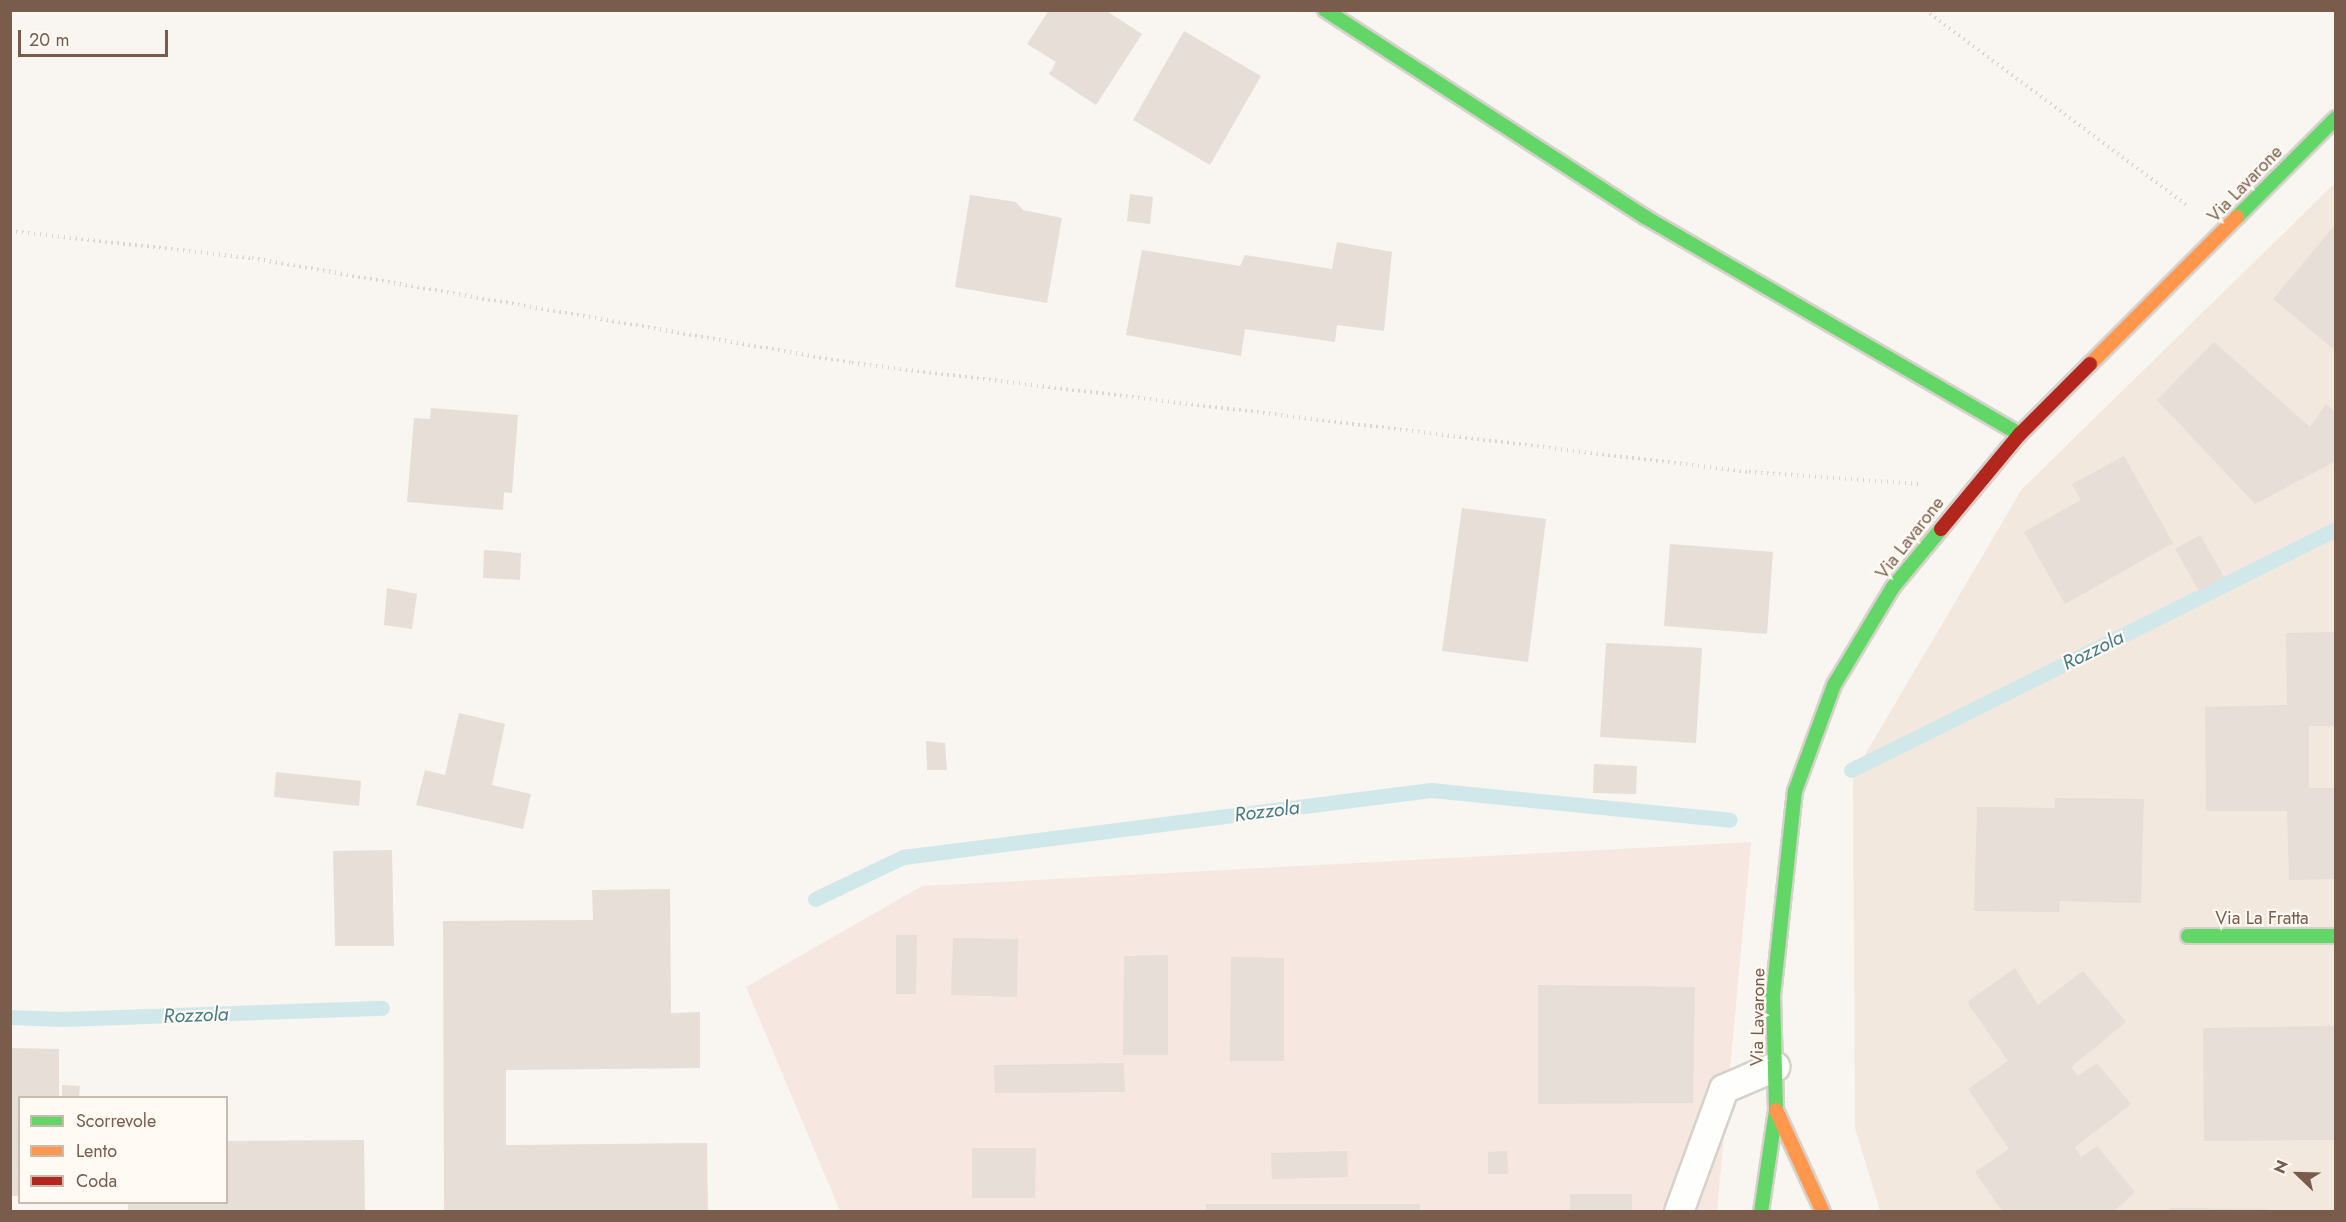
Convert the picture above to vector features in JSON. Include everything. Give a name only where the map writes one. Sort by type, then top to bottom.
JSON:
[{"type":"main road","points":[[1325,10],[1645,217],[2020,434]]},
{"type":"main road","name":"Via Lavarone","points":[[1761,1212],[1776,1110],[1773,996],[1795,791],[1834,685],[1893,587],[2020,434],[2336,118]]},
{"type":"main road","name":"Via La Fratta","points":[[2188,936],[2336,936]]},
{"type":"main road","name":"Via Lavarone","points":[[1776,1110],[1823,1212]]},
{"type":"lane","points":[[1679,1212],[1724,1089],[1775,1067]]},
{"type":"path","points":[[1925,10],[2224,232]]},
{"type":"path","points":[[10,231],[252,258],[852,363],[1749,471],[1973,488]]},
{"type":"shaded area","points":[[2335,183],[2335,1211],[1880,1211],[1855,1128],[1853,775],[2022,489]]},
{"type":"shaded area","points":[[1751,842],[1717,1211],[840,1211],[746,987],[922,886]]},
{"type":"building","points":[[1049,10],[1105,10],[1142,34],[1096,105],[1049,74],[1056,62],[1027,44]]},
{"type":"building","points":[[1184,31],[1261,76],[1210,165],[1133,120]]},
{"type":"building","points":[[1130,194],[1153,197],[1150,224],[1127,221]]},
{"type":"building","points":[[970,195],[1016,202],[1023,210],[1062,218],[1047,303],[955,287]]},
{"type":"building","points":[[2336,224],[2336,351],[2273,299]]},
{"type":"building","points":[[1337,242],[1392,252],[1384,331],[1337,325],[1335,342],[1245,329],[1241,356],[1126,335],[1142,250],[1240,266],[1245,255],[1332,269]]},
{"type":"building","points":[[2214,342],[2310,427],[2326,404],[2336,413],[2336,461],[2255,504],[2157,400]]},
{"type":"building","points":[[431,408],[518,415],[512,493],[504,492],[503,510],[407,502],[414,418],[430,419]]},
{"type":"building","points":[[2124,456],[2173,543],[2065,604],[2024,532],[2081,500],[2072,484]]},
{"type":"building","points":[[1462,508],[1546,519],[1528,662],[1442,651]]},
{"type":"building","points":[[2200,535],[2224,577],[2199,591],[2175,549]]},
{"type":"building","points":[[1670,544],[1773,552],[1767,634],[1664,626]]},
{"type":"building","points":[[484,550],[521,553],[520,580],[483,578]]},
{"type":"building","points":[[387,588],[417,594],[412,629],[384,625]]},
{"type":"building","points":[[2336,632],[2336,726],[2309,726],[2309,788],[2336,788],[2336,879],[2289,880],[2287,811],[2206,811],[2205,707],[2287,705],[2286,633]]},
{"type":"building","points":[[1606,643],[1702,648],[1696,743],[1600,737]]},
{"type":"building","points":[[459,713],[505,724],[492,785],[531,794],[523,829],[416,805],[425,770],[445,775]]},
{"type":"building","points":[[926,741],[945,743],[947,770],[927,770]]},
{"type":"building","points":[[1594,764],[1637,766],[1636,794],[1593,793]]},
{"type":"building","points":[[276,772],[361,781],[359,806],[274,797]]},
{"type":"building","points":[[2055,798],[2144,799],[2141,903],[2060,901],[2059,912],[1974,911],[1977,807],[2055,808]]},
{"type":"building","points":[[392,850],[394,946],[335,946],[333,851]]},
{"type":"building","points":[[670,889],[671,1013],[700,1012],[700,1068],[506,1070],[506,1145],[707,1143],[708,1212],[444,1212],[443,921],[593,920],[592,890]]},
{"type":"building","points":[[896,935],[917,935],[916,994],[896,994]]},
{"type":"building","points":[[953,938],[1018,939],[1017,997],[951,995]]},
{"type":"building","points":[[1168,955],[1168,1055],[1123,1055],[1124,956]]},
{"type":"building","points":[[1231,957],[1284,958],[1284,1061],[1230,1061]]},
{"type":"building","points":[[2015,968],[2038,1005],[2083,971],[2126,1022],[2071,1067],[2078,1076],[2097,1063],[2131,1104],[2075,1147],[2081,1157],[2097,1146],[2135,1192],[2113,1212],[2003,1212],[1975,1172],[2009,1149],[1968,1089],[2008,1061],[1967,1002]]},
{"type":"building","points":[[1538,985],[1695,987],[1693,1103],[1538,1104]]},
{"type":"building","points":[[2334,1026],[2335,1140],[2204,1141],[2203,1028]]},
{"type":"building","points":[[10,1048],[59,1049],[59,1096],[18,1096],[18,1196],[10,1196]]},
{"type":"building","points":[[1124,1063],[1125,1092],[995,1093],[994,1065]]},
{"type":"building","points":[[62,1085],[80,1086],[79,1096],[62,1096]]},
{"type":"building","points":[[364,1140],[365,1212],[128,1212],[128,1204],[228,1204],[228,1141]]},
{"type":"building","points":[[972,1148],[1036,1148],[1035,1198],[972,1198]]},
{"type":"building","points":[[1347,1151],[1348,1177],[1272,1179],[1271,1153]]},
{"type":"building","points":[[1507,1151],[1508,1174],[1488,1174],[1488,1152]]},
{"type":"building","points":[[1570,1194],[1632,1194],[1632,1212],[1570,1212]]},
{"type":"building","points":[[1206,1204],[1420,1204],[1420,1212],[1206,1212]]},
{"type":"building","points":[[2170,1208],[2268,1209],[2268,1212],[2170,1212]]},
{"type":"waterway","name":"Rozzola","points":[[1851,770],[2336,529]]},
{"type":"waterway","name":"Rozzola","points":[[815,899],[903,857],[1431,790],[1729,820]]},
{"type":"waterway","name":"Rozzola","points":[[10,1017],[62,1019],[382,1008]]},
{"type":"traffic: fast","points":[[1325,10],[1645,217],[2020,434]]},
{"type":"traffic: fast","points":[[2237,217],[2336,118]]},
{"type":"traffic: fast","points":[[1761,1212],[1776,1110],[1773,996],[1795,791],[1834,685],[1893,587],[1941,529]]},
{"type":"traffic: fast","points":[[2188,936],[2336,936]]},
{"type":"traffic: slow","points":[[2090,364],[2237,217]]},
{"type":"traffic: slow","points":[[1776,1110],[1823,1212]]},
{"type":"traffic: jam","points":[[1941,529],[2020,434],[2090,364]]}]
